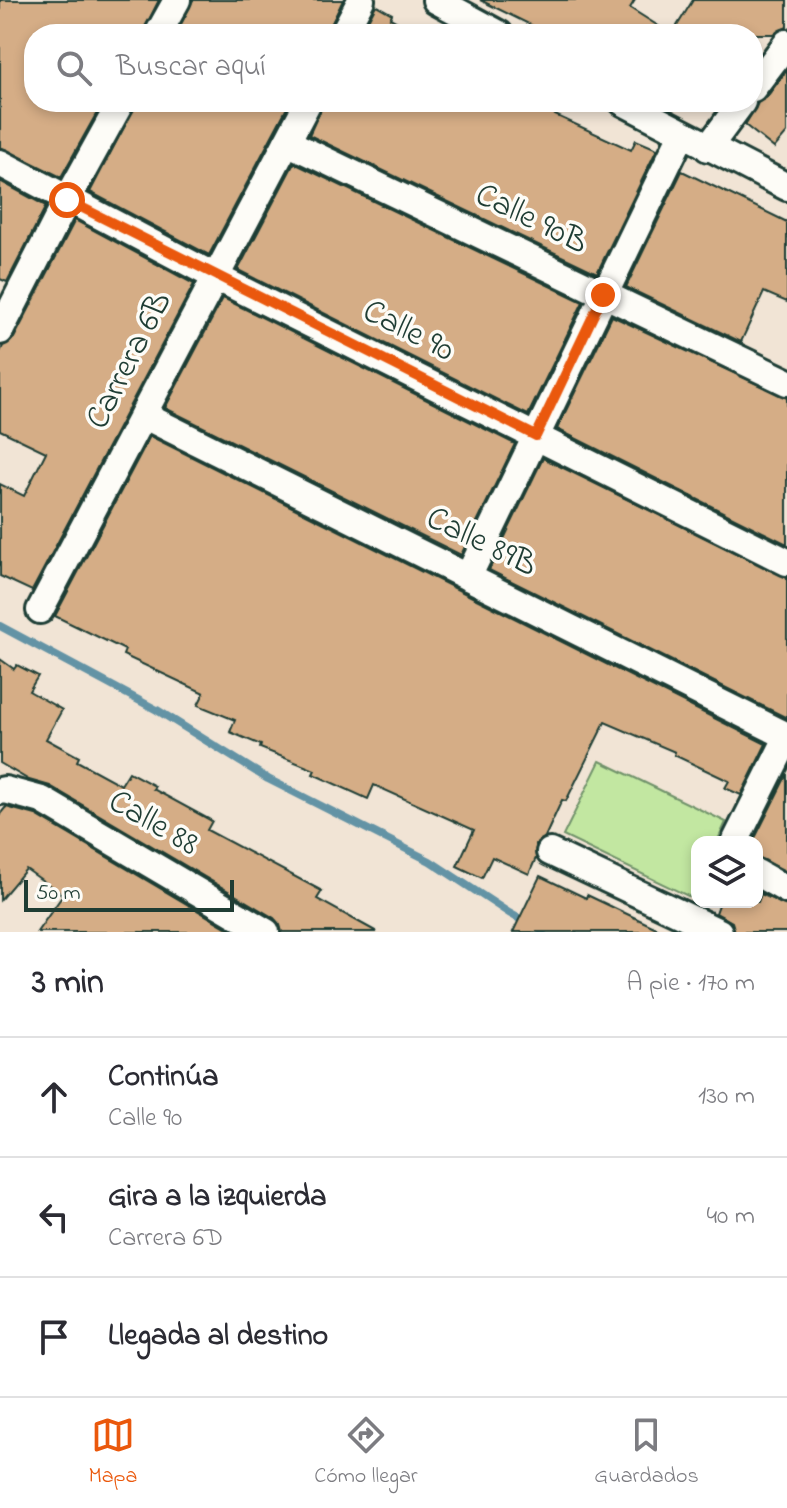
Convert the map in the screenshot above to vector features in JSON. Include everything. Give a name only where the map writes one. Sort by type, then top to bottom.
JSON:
[{"type":"street","points":[[164,24],[177,0]]},
{"type":"street","points":[[348,24],[361,0]]},
{"type":"street","points":[[436,0],[480,24]]},
{"type":"street","points":[[763,75],[787,43]]},
{"type":"street","points":[[0,331],[115,112]]},
{"type":"street","name":"Carrera 6B","points":[[40,610],[303,112]]},
{"type":"street","points":[[641,112],[787,187]]},
{"type":"street","points":[[708,148],[735,112]]},
{"type":"street","points":[[468,577],[682,134]]},
{"type":"street","name":"Calle 90B","points":[[287,142],[787,382]]},
{"type":"street","name":"Calle 90","points":[[0,163],[214,276],[787,562]]},
{"type":"street","name":"Calle 89B","points":[[143,415],[787,737]]},
{"type":"street","points":[[738,836],[787,737]]},
{"type":"street","name":"Calle 88","points":[[0,791],[42,800],[266,932]]},
{"type":"street","points":[[550,852],[700,910],[719,932]]},
{"type":"street","points":[[763,876],[787,890]]},
{"type":"green space","points":[[600,761],[726,822],[720,836],[691,836],[690,897],[563,836]]},
{"type":"building","points":[[0,0],[159,0],[147,24],[24,24],[24,112],[97,112],[61,177],[0,147]]},
{"type":"building","points":[[193,0],[343,0],[332,24],[181,24]]},
{"type":"building","points":[[480,0],[635,0],[630,8],[655,24],[529,24]]},
{"type":"building","points":[[693,0],[787,0],[787,27],[774,34],[763,34],[763,24],[678,24]]},
{"type":"building","points":[[376,5],[392,14],[390,18],[401,24],[366,24]]},
{"type":"building","points":[[787,70],[787,133],[774,148],[745,125],[753,112],[763,112],[763,100]]},
{"type":"building","points":[[132,112],[285,112],[209,255],[90,192]]},
{"type":"building","points":[[319,112],[556,112],[555,115],[631,150],[636,140],[657,149],[597,273],[309,135]]},
{"type":"building","points":[[294,163],[583,302],[528,415],[238,270]]},
{"type":"building","points":[[682,171],[787,222],[787,302],[764,292],[741,342],[626,287]]},
{"type":"building","points":[[0,181],[46,206],[7,282],[0,279]]},
{"type":"building","points":[[75,220],[194,284],[32,591],[0,576],[0,484],[24,496],[46,452],[0,430],[0,352],[14,338]]},
{"type":"building","points":[[223,298],[515,444],[461,555],[165,408]]},
{"type":"building","points":[[612,316],[787,398],[787,544],[557,429]]},
{"type":"building","points":[[150,436],[766,744],[741,795],[725,788],[729,781],[674,755],[675,752],[605,722],[566,801],[562,800],[545,837],[536,844],[536,858],[529,874],[492,857],[482,878],[457,866],[474,830],[374,785],[368,799],[313,774],[315,770],[230,732],[235,720],[198,705],[204,693],[123,655],[125,650],[55,616]]},
{"type":"building","points":[[543,458],[787,578],[787,718],[489,570]]},
{"type":"building","points":[[0,659],[14,669],[17,665],[38,676],[29,691],[62,710],[46,739],[79,757],[77,761],[121,785],[129,772],[155,786],[153,789],[212,821],[207,830],[322,891],[317,899],[377,932],[282,932],[274,918],[50,786],[29,780],[0,763]]},
{"type":"building","points":[[787,774],[787,872],[763,860],[763,836],[756,836]]},
{"type":"building","points":[[6,807],[36,815],[234,932],[37,932],[63,895],[26,869],[0,900],[0,814]]},
{"type":"building","points":[[540,876],[586,898],[587,895],[665,932],[513,932]]},
{"type":"building","points":[[763,895],[787,906],[787,932],[735,932],[732,922],[716,913],[718,908],[763,908]]},
{"type":"waterway","points":[[0,626],[157,710],[268,779],[430,861],[543,932]]},
{"type":"route","points":[[67,200],[536,436],[603,295]]}]
